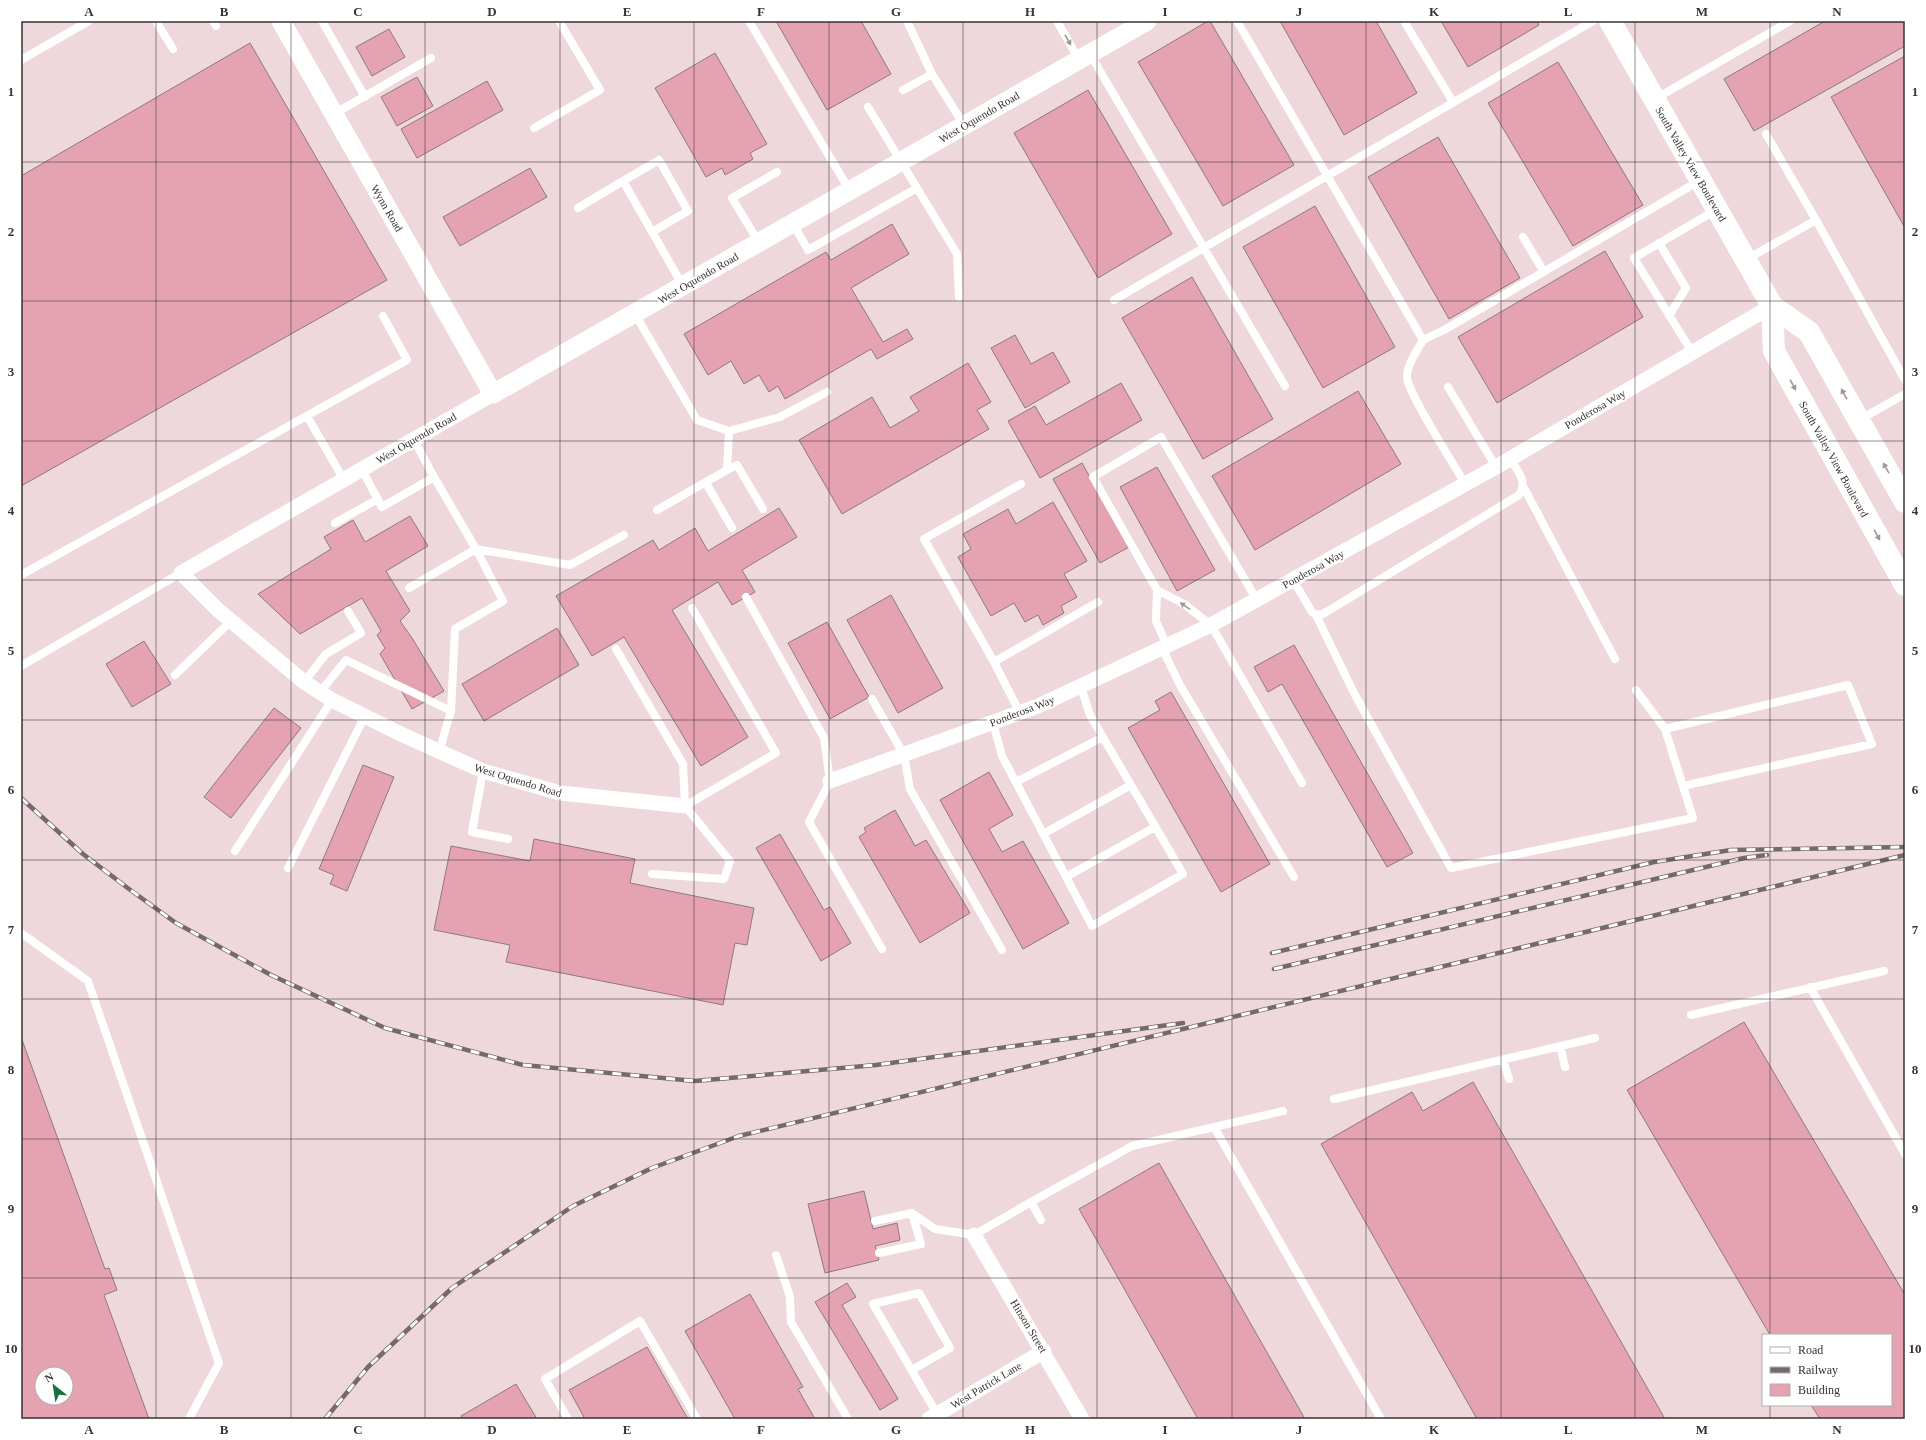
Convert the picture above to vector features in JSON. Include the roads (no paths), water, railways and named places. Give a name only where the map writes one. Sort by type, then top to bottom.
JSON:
[{"type":"main road","name":"South Valley View Boulevard","points":[[1610,21],[1772,306],[1809,332],[1905,502]]},
{"type":"main road","name":"South Valley View Boulevard","points":[[1772,306],[1774,351],[1905,585]]},
{"type":"street","name":"Wynn Road","points":[[281,21],[493,394]]},
{"type":"street","name":"West Oquendo Road","points":[[685,806],[560,794],[483,771],[439,752],[326,696],[304,682],[231,621],[181,573],[1147,21]]},
{"type":"street","name":"Ponderosa Way","points":[[830,781],[1020,713],[1081,687],[1211,625],[1496,467],[1772,306]]},
{"type":"street","name":"Hinson Street","points":[[974,1235],[1044,1351],[1082,1419]]},
{"type":"street","name":"West Patrick Lane","points":[[933,1417],[1044,1351]]},
{"type":"lane","points":[[21,60],[89,21]]},
{"type":"lane","points":[[156,21],[173,49]]},
{"type":"lane","points":[[322,21],[365,97]]},
{"type":"lane","points":[[534,128],[600,90],[559,21]]},
{"type":"lane","points":[[749,21],[850,190]]},
{"type":"lane","points":[[906,21],[932,74],[964,126]]},
{"type":"lane","points":[[1057,21],[1084,57],[1203,247],[1286,386]]},
{"type":"lane","points":[[1238,21],[1423,340]]},
{"type":"lane","points":[[1404,21],[1453,102]]},
{"type":"lane","points":[[1114,300],[1594,21]]},
{"type":"lane","points":[[1654,100],[1790,21]]},
{"type":"lane","points":[[334,114],[431,58]]},
{"type":"lane","points":[[903,90],[932,74]]},
{"type":"lane","points":[[868,107],[957,254],[959,297]]},
{"type":"lane","points":[[1766,134],[1816,220],[1905,380]]},
{"type":"lane","points":[[578,208],[659,160],[688,211],[652,232]]},
{"type":"lane","points":[[758,243],[732,198],[776,172]]},
{"type":"lane","points":[[1465,484],[1413,394],[1407,377],[1412,360],[1423,340],[1446,329],[1701,181]]},
{"type":"lane","points":[[623,182],[683,286]]},
{"type":"lane","points":[[793,224],[808,250],[918,188]]},
{"type":"lane","points":[[1692,352],[1634,258],[1717,210]]},
{"type":"lane","points":[[1746,260],[1816,220]]},
{"type":"lane","points":[[1523,237],[1544,272]]},
{"type":"lane","points":[[1659,244],[1686,288],[1669,316]]},
{"type":"lane","points":[[634,314],[696,420],[730,431],[780,417],[827,392]]},
{"type":"lane","points":[[21,576],[407,360],[383,316]]},
{"type":"lane","points":[[1448,387],[1496,467]]},
{"type":"lane","points":[[1858,420],[1905,394]]},
{"type":"lane","points":[[307,416],[344,480]]},
{"type":"lane","points":[[727,470],[730,431]]},
{"type":"lane","points":[[1257,600],[1160,437],[1093,477],[1157,590],[1156,620],[1180,685],[1294,877]]},
{"type":"lane","points":[[414,440],[434,478],[476,548],[503,601],[455,629],[451,711],[439,752]]},
{"type":"lane","points":[[1510,459],[1523,479],[1524,488],[1615,659]]},
{"type":"lane","points":[[657,510],[737,465],[763,509]]},
{"type":"lane","points":[[362,470],[382,507],[434,478]]},
{"type":"lane","points":[[706,483],[732,528]]},
{"type":"lane","points":[[1020,713],[994,662],[924,539],[1021,484]]},
{"type":"lane","points":[[1316,615],[1323,614],[1519,495],[1524,488]]},
{"type":"lane","points":[[335,523],[378,499]]},
{"type":"lane","points":[[409,588],[476,548],[570,565],[624,535]]},
{"type":"lane","points":[[21,666],[181,573]]},
{"type":"lane","points":[[1293,580],[1312,612],[1316,615],[1354,693],[1451,868],[1693,818],[1665,728],[1636,690]]},
{"type":"lane","points":[[1157,590],[1184,604],[1211,625],[1302,783]]},
{"type":"lane","points":[[746,597],[824,738],[830,781],[809,822],[882,949]]},
{"type":"lane","points":[[994,662],[1098,602]]},
{"type":"lane","points":[[685,806],[776,753],[692,608]]},
{"type":"lane","points":[[304,682],[326,654],[361,633],[348,612]]},
{"type":"lane","points":[[175,675],[231,621]]},
{"type":"lane","points":[[616,649],[683,764],[685,806],[730,861],[724,879],[652,874]]},
{"type":"lane","points":[[235,851],[346,660],[451,711]]},
{"type":"lane","points":[[1665,728],[1848,685],[1872,744],[1683,786]]},
{"type":"lane","points":[[993,723],[1002,756],[1092,926],[1183,874],[1090,715],[1081,687]]},
{"type":"lane","points":[[872,699],[904,755],[910,789],[1002,950]]},
{"type":"lane","points":[[288,868],[365,716]]},
{"type":"lane","points":[[1016,782],[1103,737]]},
{"type":"lane","points":[[483,771],[472,832],[508,839]]},
{"type":"lane","points":[[1044,834],[1131,785]]},
{"type":"lane","points":[[1066,877],[1155,827]]},
{"type":"lane","points":[[21,933],[88,981],[219,1363],[189,1419]]},
{"type":"lane","points":[[1691,1015],[1884,970]]},
{"type":"lane","points":[[1810,987],[1905,1154]]},
{"type":"lane","points":[[1334,1099],[1594,1038]]},
{"type":"lane","points":[[1560,1046],[1565,1067]]},
{"type":"lane","points":[[1503,1060],[1509,1079]]},
{"type":"lane","points":[[875,1221],[912,1214],[935,1229],[974,1235],[1132,1146],[1283,1111]]},
{"type":"lane","points":[[1214,1127],[1381,1419]]},
{"type":"lane","points":[[1031,1202],[1041,1220]]},
{"type":"lane","points":[[879,1253],[921,1244],[912,1214]]},
{"type":"lane","points":[[776,1255],[790,1297],[791,1322],[848,1419]]},
{"type":"lane","points":[[912,1370],[950,1348],[919,1292],[873,1304],[912,1370],[933,1417]]},
{"type":"lane","points":[[568,1419],[545,1379],[640,1322],[696,1419]]},
{"type":"railway","points":[[21,798],[83,854],[176,923],[271,975],[385,1028],[523,1065],[695,1081],[876,1065],[1183,1023]]},
{"type":"railway","points":[[1272,953],[1654,862],[1731,850],[1905,847]]},
{"type":"railway","points":[[1274,969],[1744,858],[1767,855]]},
{"type":"railway","points":[[325,1419],[368,1367],[452,1288],[573,1206],[652,1168],[739,1136],[1905,855]]}]
